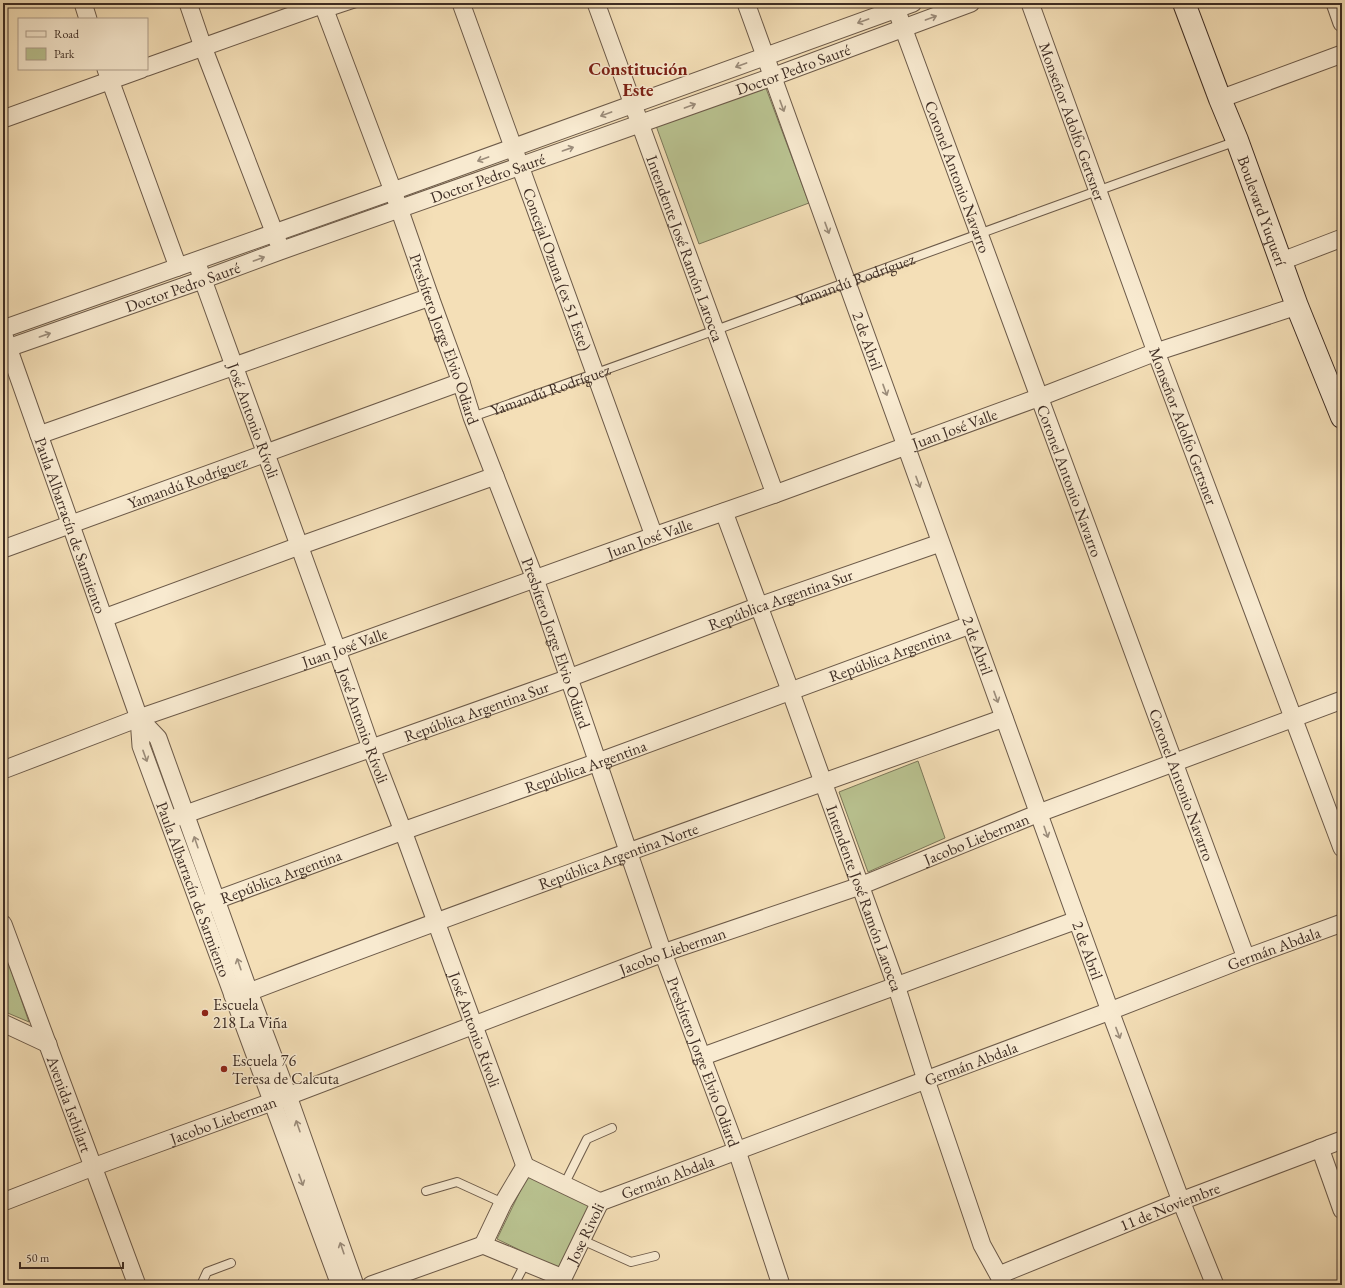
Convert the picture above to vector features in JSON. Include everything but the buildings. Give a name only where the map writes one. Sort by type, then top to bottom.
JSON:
[{"type":"street","points":[[83,3],[88,18]]},
{"type":"street","points":[[188,3],[203,47],[280,251]]},
{"type":"street","name":"Concejal Ozuna (ex 51 Este)","points":[[461,3],[654,536]]},
{"type":"street","name":"Intendente José Ramón Larocca","points":[[596,3],[775,494]]},
{"type":"street","name":"2 de Abril","points":[[746,3],[1110,1011],[1181,1201],[1215,1285]]},
{"type":"street","name":"Doctor Pedro Sauré","points":[[3,328],[196,262],[274,232],[513,148],[765,57],[895,6],[913,3]]},
{"type":"street","name":"Doctor Pedro Sauré","points":[[5,343],[202,280],[772,77],[971,3]]},
{"type":"street","name":"Monseñor Adolfo Gertsner","points":[[1030,3],[1156,352],[1342,848]]},
{"type":"street","name":"Boulevard Yuquerí","points":[[1184,3],[1237,140],[1297,306],[1342,417]]},
{"type":"street","points":[[1334,3],[1342,22]]},
{"type":"street","name":"Coronel Antonio Navarro","points":[[895,6],[1246,958]]},
{"type":"street","points":[[148,67],[324,7]]},
{"type":"street","name":"Presbítero Jorge Elvio Odiard","points":[[324,7],[393,191],[472,417],[535,579],[598,762],[627,852],[701,1057],[737,1151],[781,1285]]},
{"type":"street","points":[[1220,99],[1342,54]]},
{"type":"street","points":[[3,119],[108,75],[136,70]]},
{"type":"street","points":[[108,75],[178,267]]},
{"type":"street","points":[[1282,261],[1342,238]]},
{"type":"street","name":"José Antonio Rívoli","points":[[196,262],[337,650],[371,748],[436,921],[524,1166]]},
{"type":"street","points":[[38,434],[430,297]]},
{"type":"street","name":"Juan José Valle","points":[[3,770],[139,718],[337,650],[775,494],[1040,397],[1156,352],[1297,306]]},
{"type":"street","name":"Paula Albarracín de Sarmiento","points":[[5,343],[139,718],[141,746],[200,906],[241,994],[280,1099],[354,1285]]},
{"type":"street","name":"Yamandú Rodríguez","points":[[3,549],[461,382]]},
{"type":"street","points":[[104,618],[495,476]]},
{"type":"street","name":"Intendente José Ramón Larocca","points":[[724,512],[896,985],[926,1080],[982,1245],[1001,1280]]},
{"type":"street","name":"República Argentina Sur","points":[[169,820],[569,678],[759,606],[940,543]]},
{"type":"street","name":"República Argentina","points":[[200,906],[970,625]]},
{"type":"street","name":"Jacobo Lieberman","points":[[3,1202],[93,1167],[280,1099],[663,953],[860,886],[1039,813],[1342,700]]},
{"type":"street","name":"Paula Albarracín de Sarmiento","points":[[139,718],[158,738],[216,900],[241,994]]},
{"type":"street","name":"República Argentina Norte","points":[[241,994],[436,921],[1004,718]]},
{"type":"street","points":[[701,1057],[1077,920]]},
{"type":"street","name":"Avenida Isthilart","points":[[3,924],[137,1285]]},
{"type":"street","name":"Germán Abdala","points":[[600,1202],[1110,1011],[1246,958],[1342,924]]},
{"type":"street","points":[[3,1023],[48,1044]]},
{"type":"street","name":"Paula Albarracín de Sarmiento","points":[[280,1099],[340,1285]]},
{"type":"street","name":"11 de Noviembre","points":[[1001,1280],[1181,1201],[1342,1140]]},
{"type":"street","points":[[1320,1148],[1342,1210]]},
{"type":"street","points":[[371,1285],[483,1245],[503,1203],[524,1166]]},
{"type":"street","name":"Jose Rivoli","points":[[483,1245],[526,1262],[565,1282],[582,1240],[600,1202],[524,1166]]},
{"type":"lane","points":[[324,7],[356,3]]},
{"type":"lane","name":"Yamandú Rodríguez","points":[[472,417],[596,374],[1237,140]]},
{"type":"lane","points":[[564,1185],[587,1139],[612,1128]]},
{"type":"lane","points":[[426,1191],[458,1182],[503,1203]]},
{"type":"lane","points":[[582,1240],[631,1262],[655,1256]]},
{"type":"lane","points":[[514,1285],[526,1262]]},
{"type":"lane","points":[[201,1285],[207,1272],[231,1263]]},
{"type":"green space","points":[[764,83],[809,203],[699,244],[655,123]]},
{"type":"green space","points":[[918,761],[945,838],[868,872],[839,792]]},
{"type":"green space","points":[[3,947],[29,1022],[3,1011]]},
{"type":"green space","points":[[528,1175],[590,1205],[559,1269],[497,1239]]},
{"type":"place","name":"Escuela 218 La Viña","points":[[205,1013]]},
{"type":"place","name":"Escuela 76 Teresa de Calcuta","points":[[224,1069]]},
{"type":"district","name":"Constitución Este","points":[[638,79]]}]
